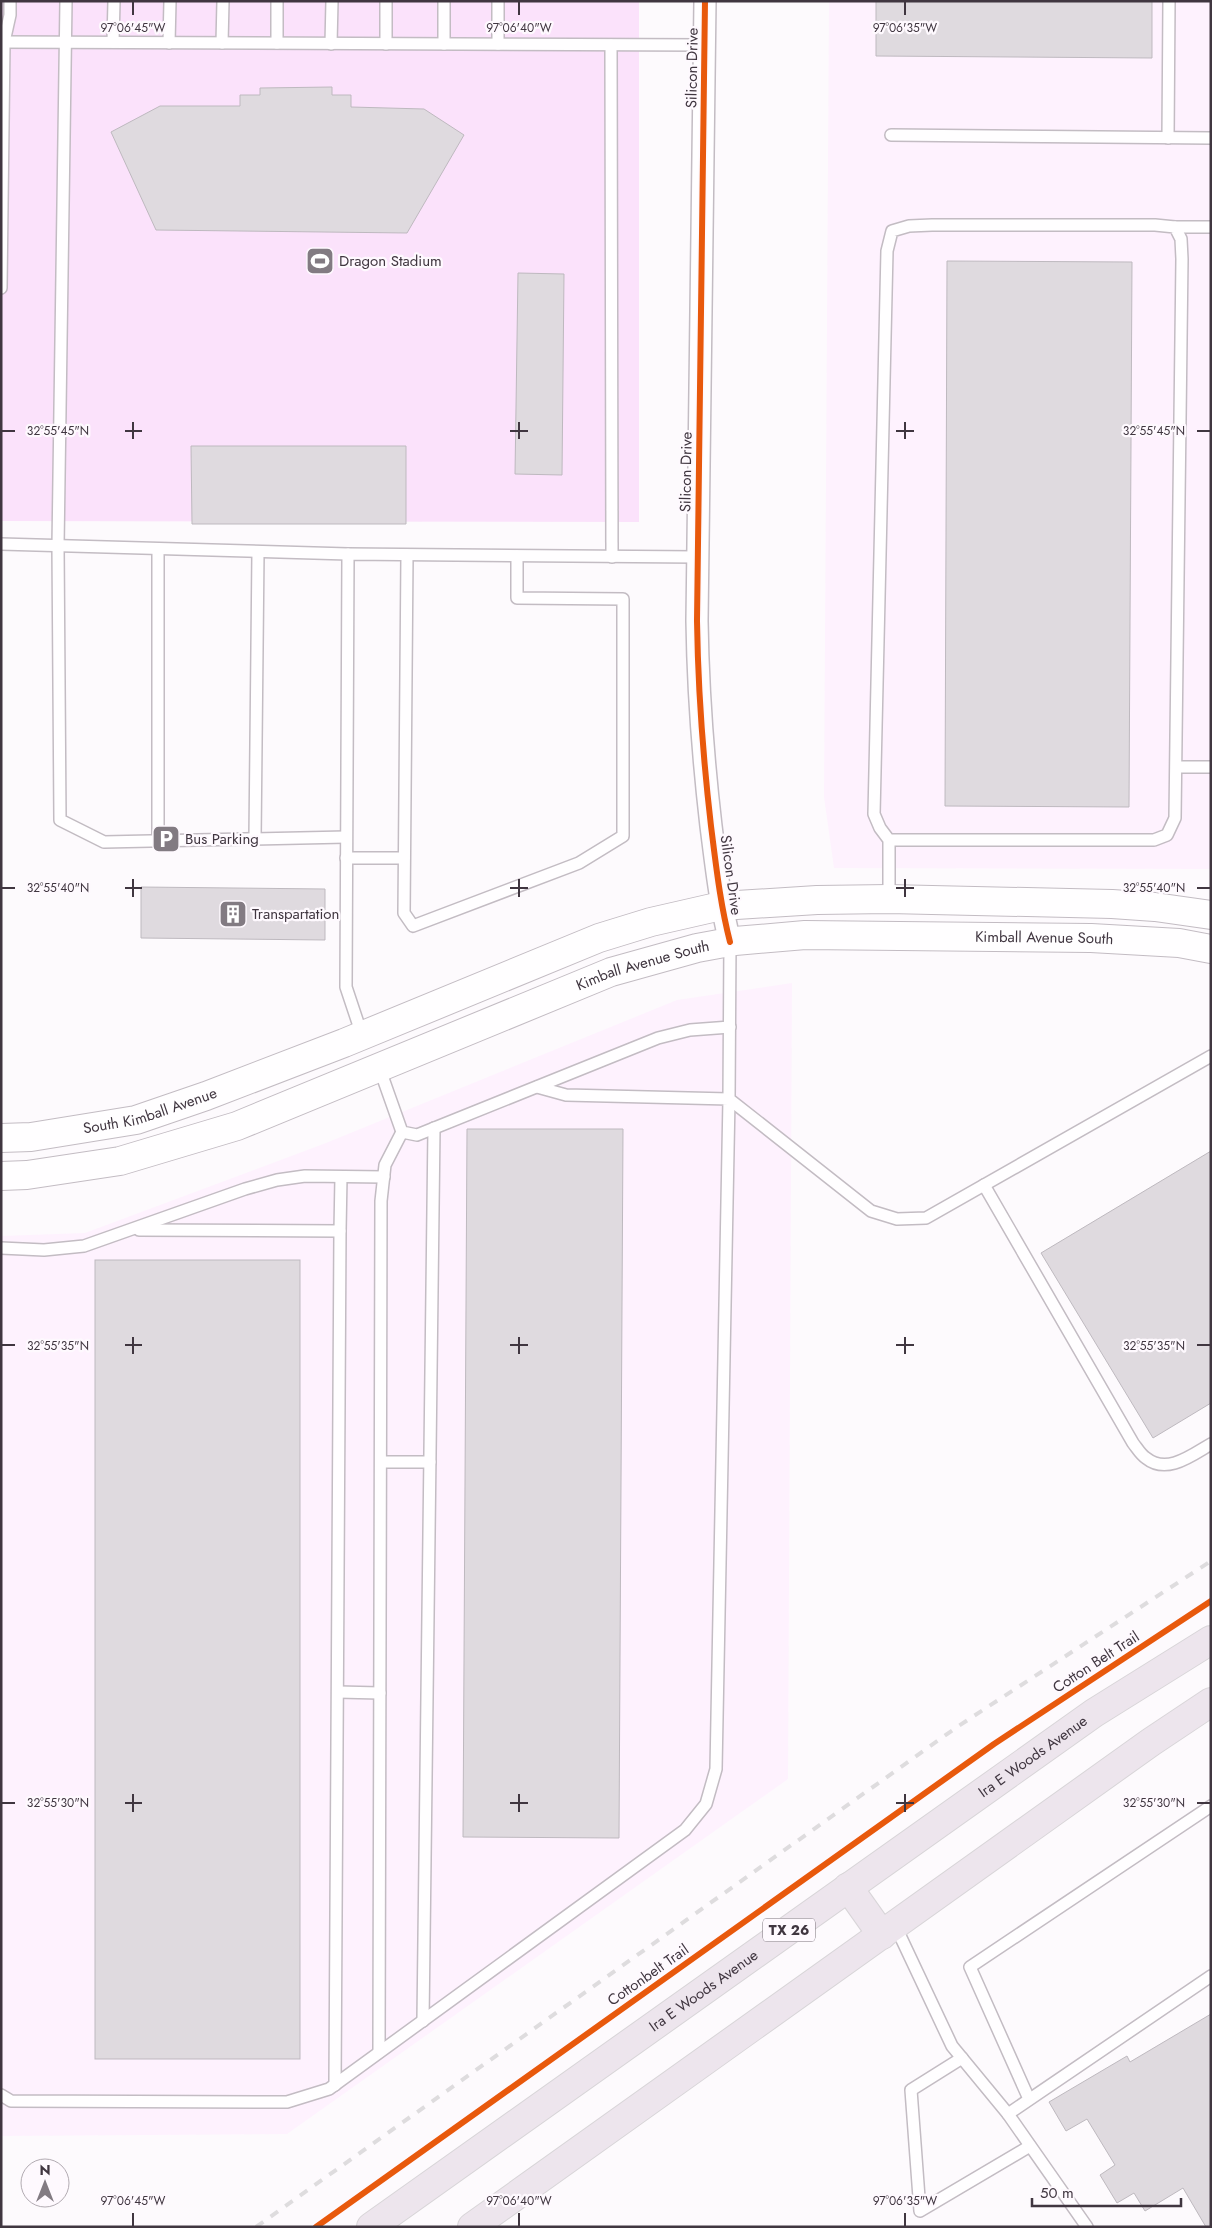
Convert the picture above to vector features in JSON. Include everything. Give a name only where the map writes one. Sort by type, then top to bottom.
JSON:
[{"type":"main road","points":[[379,1067],[362,1036],[599,938],[651,922],[720,906],[790,901],[889,900],[1112,904],[1155,907],[1211,915]]},
{"type":"main road","name":"Kimball Avenue South","points":[[1,1176],[27,1175],[120,1161],[250,1121],[611,972],[661,956],[730,942],[805,935],[1091,938],[1178,943],[1211,949]]},
{"type":"main road","name":"South Kimball Avenue","points":[[1,1138],[31,1137],[136,1120],[362,1036]]},
{"type":"main road","name":"Ira E Woods Avenue","points":[[371,2227],[1094,1713],[1211,1640]]},
{"type":"main road","points":[[472,2227],[1211,1702]]},
{"type":"main road","points":[[848,1887],[888,1930]]},
{"type":"street","name":"Silicon Drive","points":[[705,1],[697,621],[699,705],[720,906],[730,942]]},
{"type":"lane","points":[[1,288],[2,42],[10,14],[10,1]]},
{"type":"lane","points":[[66,1],[58,546],[60,820],[104,842],[346,837]]},
{"type":"lane","points":[[113,42],[114,1]]},
{"type":"lane","points":[[169,42],[170,1]]},
{"type":"lane","points":[[222,43],[223,1]]},
{"type":"lane","points":[[277,1],[277,43]]},
{"type":"lane","points":[[331,44],[332,1]]},
{"type":"lane","points":[[386,1],[386,44]]},
{"type":"lane","points":[[444,1],[444,44]]},
{"type":"lane","points":[[498,1],[498,44]]},
{"type":"lane","points":[[1168,138],[1169,1]]},
{"type":"lane","points":[[2,42],[705,45]]},
{"type":"lane","points":[[610,45],[612,557]]},
{"type":"lane","points":[[890,135],[1211,138]]},
{"type":"lane","points":[[889,900],[889,840],[880,828],[874,814],[888,251],[892,231],[909,226],[932,225],[1155,225],[1211,227]]},
{"type":"lane","points":[[889,840],[1154,840],[1167,835],[1176,818],[1182,259],[1181,240],[1175,227]]},
{"type":"lane","points":[[1,544],[348,554],[698,557]]},
{"type":"lane","points":[[158,549],[158,841]]},
{"type":"lane","points":[[255,838],[258,552]]},
{"type":"lane","points":[[348,554],[346,987],[362,1036]]},
{"type":"lane","points":[[407,555],[404,913],[413,926],[579,863],[623,836],[623,599],[517,598],[517,556]]},
{"type":"lane","points":[[1177,767],[1211,767]]},
{"type":"lane","points":[[346,858],[404,858]]},
{"type":"lane","points":[[1,2096],[11,2100],[287,2102],[329,2089],[685,1830],[706,1804],[716,1768],[729,1099],[730,942]]},
{"type":"lane","points":[[402,1132],[417,1135],[658,1038],[690,1030],[730,1027]]},
{"type":"lane","points":[[537,1087],[566,1095],[729,1099],[871,1211],[897,1219],[926,1218],[1211,1056]]},
{"type":"lane","points":[[379,1067],[402,1132],[385,1165],[381,1201],[379,2052]]},
{"type":"lane","points":[[423,2021],[434,1128]]},
{"type":"lane","points":[[1,1248],[44,1250],[84,1246],[245,1189],[277,1180],[305,1176],[384,1177]]},
{"type":"lane","points":[[335,2085],[341,1177]]},
{"type":"lane","points":[[984,1185],[1133,1444],[1146,1459],[1162,1465],[1179,1463],[1211,1444]]},
{"type":"lane","points":[[131,1230],[340,1231]]},
{"type":"lane","points":[[381,1462],[430,1462]]},
{"type":"lane","points":[[338,1692],[380,1694]]},
{"type":"lane","points":[[1029,2099],[970,1967],[1211,1806]]},
{"type":"lane","points":[[888,1930],[952,2046],[1008,2114],[1087,2227]]},
{"type":"lane","points":[[1008,2114],[1211,1976]]},
{"type":"lane","points":[[962,2058],[911,2090],[920,2212],[1030,2146]]},
{"type":"shaded area","name":"Dragon Stadium","points":[[1,1],[639,1],[639,522],[1,521]]},
{"type":"shaded area","points":[[829,1],[1211,1],[1211,869],[834,868],[824,797]]},
{"type":"shaded area","points":[[792,983],[788,1779],[287,2134],[1,2136],[1,1236],[85,1233],[326,1143],[677,1000]]},
{"type":"building","points":[[876,1],[1152,1],[1152,58],[876,56]]},
{"type":"building","name":"Dragon Stadium","points":[[332,87],[332,95],[351,95],[351,107],[424,109],[464,135],[407,233],[156,230],[111,132],[160,106],[240,106],[240,95],[260,95],[260,88]]},
{"type":"building","points":[[947,261],[1132,262],[1129,807],[945,806]]},
{"type":"building","points":[[518,273],[564,274],[562,475],[515,474]]},
{"type":"building","points":[[191,446],[406,446],[406,524],[192,524]]},
{"type":"building","name":"Transpartation","points":[[141,887],[325,889],[325,940],[141,938]]},
{"type":"building","points":[[467,1129],[623,1129],[619,1838],[463,1837]]},
{"type":"building","points":[[1211,1151],[1211,1403],[1153,1438],[1041,1253]]},
{"type":"building","points":[[95,1260],[300,1260],[300,2059],[95,2059]]},
{"type":"building","points":[[1211,2014],[1211,2227],[1206,2227],[1183,2188],[1145,2211],[1134,2193],[1117,2203],[1100,2175],[1115,2165],[1087,2119],[1066,2131],[1049,2102],[1127,2056],[1130,2062]]},
{"type":"railway","points":[[256,2227],[957,1727],[1211,1561]]},
{"type":"cycle path","points":[[705,1],[697,621],[701,724],[708,800],[719,884],[730,942]]},
{"type":"cycle path","name":"Cotton Belt Trail","points":[[316,2227],[994,1744],[1211,1601]]},
{"type":"place","name":"Dragon Stadium","points":[[320,261]]},
{"type":"place","name":"Bus Parking","points":[[166,839]]},
{"type":"place","name":"Transpartation","points":[[233,914]]}]
